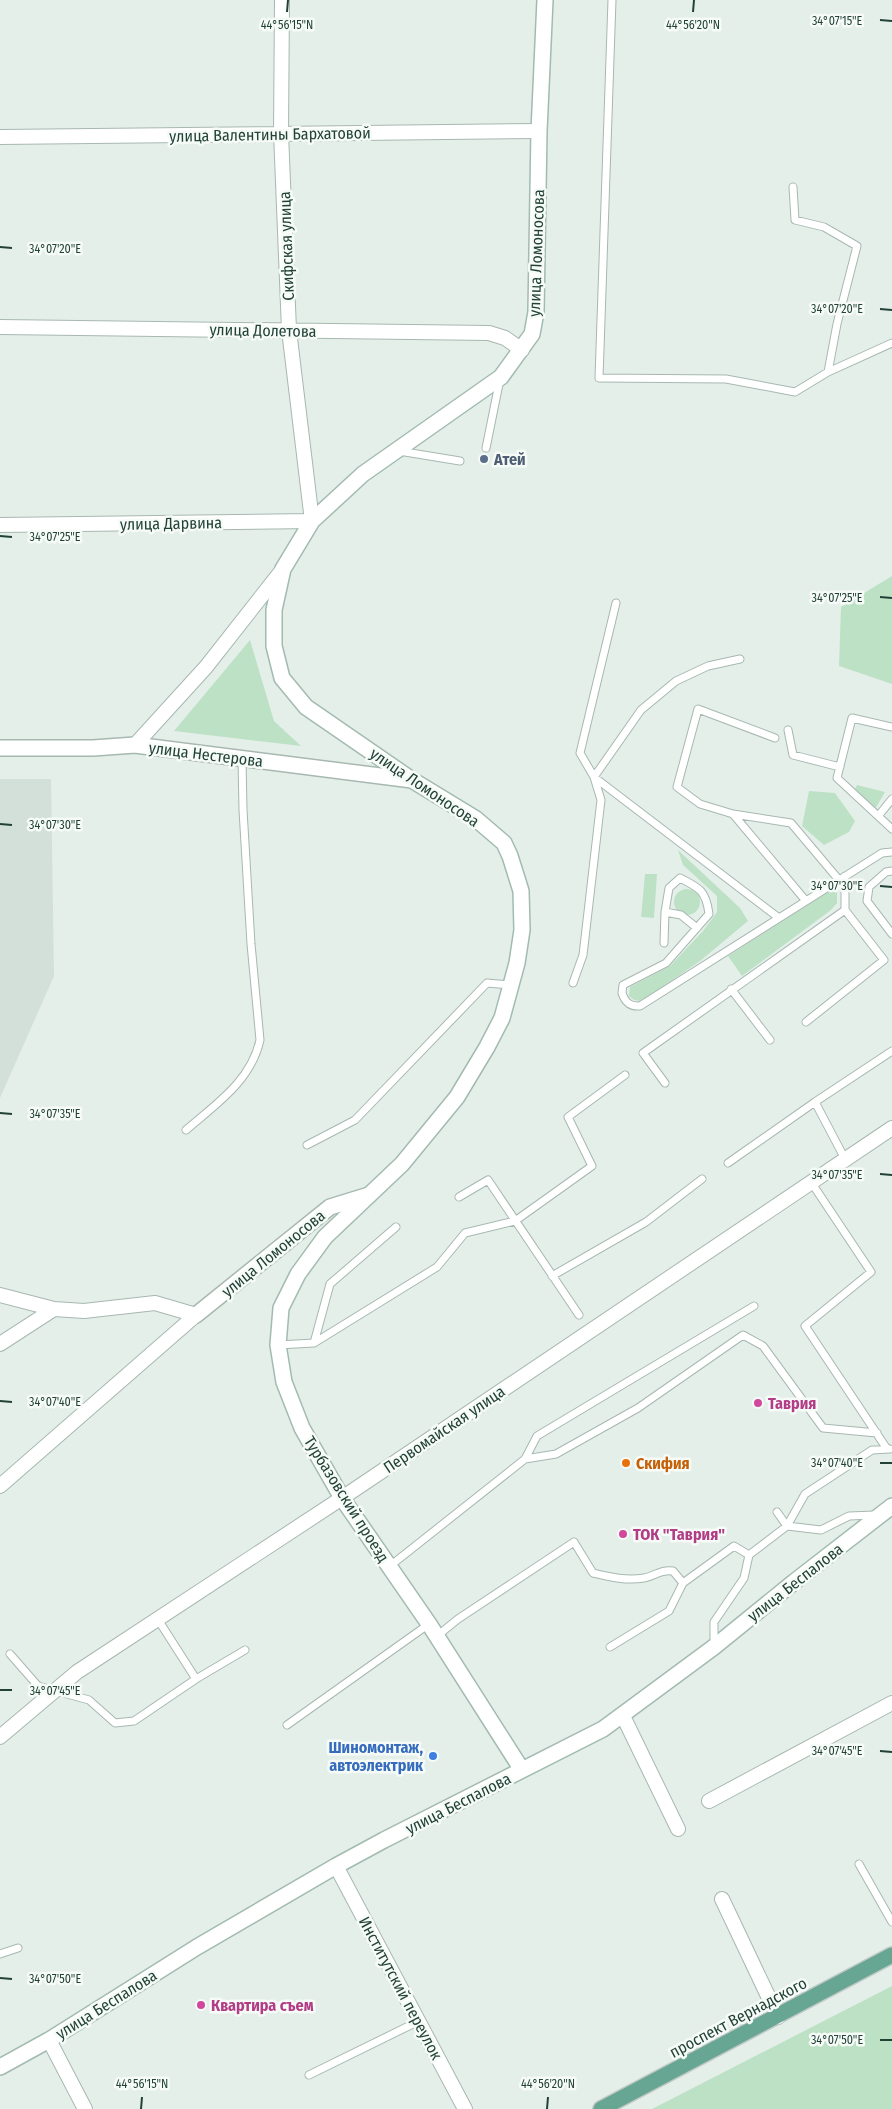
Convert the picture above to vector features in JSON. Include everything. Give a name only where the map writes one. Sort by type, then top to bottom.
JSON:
[{"type":"main road","name":"улица Ломоносова","points":[[196,1315],[330,1207],[369,1195],[402,1164],[457,1097],[488,1047],[502,1018],[512,985],[522,930],[521,890],[504,843],[476,819],[412,780],[306,707],[282,678],[274,646],[274,610],[283,569],[312,521],[363,474],[501,377],[532,334],[536,312],[539,131],[545,0]]},
{"type":"main road","name":"улица Нестерова","points":[[0,748],[92,748],[135,745],[412,780]]},
{"type":"main road","name":"Турбазовский проезд","points":[[369,1195],[325,1237],[298,1274],[282,1308],[278,1345],[284,1382],[302,1428],[342,1498],[433,1630],[522,1770]]},
{"type":"main road","name":"улица Беспалова","points":[[0,2067],[49,2040],[197,1947],[336,1866],[604,1729],[714,1647],[886,1510]]},
{"type":"main road","name":"проспект Вернадского","points":[[601,2109],[892,1955]]},
{"type":"street","name":"Скифская улица","points":[[282,0],[281,133],[289,330],[312,521]]},
{"type":"street","name":"улица Валентины Бархатовой","points":[[0,137],[539,131]]},
{"type":"street","name":"улица Долетова","points":[[0,327],[489,333],[506,338],[522,350]]},
{"type":"street","name":"улица Дарвина","points":[[0,525],[312,521]]},
{"type":"street","points":[[135,745],[206,668],[283,569]]},
{"type":"street","name":"Первомайская улица","points":[[0,1737],[77,1672],[342,1498],[892,1128]]},
{"type":"street","points":[[0,1295],[54,1309],[84,1311],[155,1303],[196,1315]]},
{"type":"street","points":[[0,1344],[54,1309]]},
{"type":"street","name":"улица Ломоносова","points":[[0,1486],[196,1315]]},
{"type":"street","points":[[709,1801],[892,1703]]},
{"type":"street","points":[[623,1716],[678,1829]]},
{"type":"street","name":"Институтский переулок","points":[[336,1866],[420,2021],[465,2109]]},
{"type":"street","points":[[722,1899],[778,2017]]},
{"type":"street","points":[[49,2040],[85,2109]]},
{"type":"lane","points":[[612,0],[599,378],[726,379],[795,392],[828,372],[892,343]]},
{"type":"lane","points":[[793,187],[795,220],[824,227],[857,246],[837,324],[828,372]]},
{"type":"lane","points":[[486,448],[501,377]]},
{"type":"lane","points":[[396,451],[460,461]]},
{"type":"lane","points":[[573,984],[583,955],[601,800],[594,777],[580,753],[616,603]]},
{"type":"lane","points":[[594,777],[641,710],[676,681],[708,666],[740,659]]},
{"type":"lane","points":[[775,738],[698,709],[677,787],[700,804],[733,814],[791,823],[842,878],[845,910],[884,960],[806,1022]]},
{"type":"lane","points":[[892,727],[852,718],[837,778],[892,829]]},
{"type":"lane","points":[[788,730],[793,755],[840,767]]},
{"type":"lane","points":[[186,1130],[230,1092],[246,1073],[257,1053],[260,1040],[250,934],[242,759]]},
{"type":"lane","points":[[594,777],[779,918]]},
{"type":"lane","points":[[878,815],[892,799]]},
{"type":"lane","points":[[733,814],[806,901]]},
{"type":"lane","points":[[664,943],[665,912],[669,888],[680,878],[698,886],[707,898],[709,914],[666,963],[623,985],[622,993],[628,1004],[634,1007],[640,1006],[882,853],[892,852]]},
{"type":"lane","points":[[892,871],[886,872],[869,887],[867,902],[892,934]]},
{"type":"lane","points":[[665,1083],[643,1053],[845,910]]},
{"type":"lane","points":[[665,912],[681,915],[697,928]]},
{"type":"lane","points":[[307,1145],[354,1120],[487,984],[512,985]]},
{"type":"lane","points":[[731,989],[770,1040]]},
{"type":"lane","points":[[728,1163],[892,1051]]},
{"type":"lane","points":[[278,1345],[314,1343],[437,1267],[465,1233],[515,1221],[592,1166],[568,1117],[625,1075]]},
{"type":"lane","points":[[815,1102],[845,1159]]},
{"type":"lane","points":[[552,1276],[646,1222],[702,1179]]},
{"type":"lane","points":[[459,1197],[488,1180],[579,1315]]},
{"type":"lane","points":[[811,1182],[870,1272],[805,1326],[877,1433],[890,1449]]},
{"type":"lane","points":[[314,1343],[330,1284],[396,1226]]},
{"type":"lane","points":[[390,1566],[525,1459],[537,1436],[754,1306]]},
{"type":"lane","points":[[525,1459],[556,1454],[638,1408],[743,1335],[763,1346],[823,1428],[877,1433]]},
{"type":"lane","points":[[714,1647],[714,1622],[744,1578],[749,1555],[787,1526],[805,1494],[872,1450],[890,1449]]},
{"type":"lane","points":[[777,1512],[787,1526],[821,1530],[849,1516],[886,1510]]},
{"type":"lane","points":[[287,1725],[433,1630],[458,1619],[574,1542],[593,1574],[624,1580],[646,1578],[664,1570],[673,1571],[683,1583]]},
{"type":"lane","points":[[610,1647],[669,1611],[683,1583],[734,1546],[749,1555]]},
{"type":"lane","points":[[157,1618],[196,1679]]},
{"type":"lane","points":[[10,1654],[38,1686],[88,1700],[115,1723],[134,1721],[196,1679],[245,1650]]},
{"type":"lane","points":[[859,1864],[892,1922]]},
{"type":"lane","points":[[0,1954],[18,1948]]},
{"type":"lane","points":[[309,2075],[420,2021]]},
{"type":"shaded area","points":[[0,779],[51,779],[54,976],[0,1098]]},
{"type":"green space","points":[[892,576],[892,684],[839,666],[841,607]]},
{"type":"green space","points":[[250,640],[274,721],[301,746],[174,731]]},
{"type":"green space","points":[[857,785],[885,792],[875,809],[855,789]]},
{"type":"green space","points":[[809,791],[835,793],[855,821],[849,832],[824,845],[802,826]]},
{"type":"green space","points":[[678,850],[740,908],[748,921],[700,961],[651,995],[640,1001],[634,1000],[629,996],[630,987],[670,966],[703,931],[717,912],[717,896],[683,865]]},
{"type":"green space","points":[[645,874],[657,874],[654,918],[641,917]]},
{"type":"green space","points":[[837,886],[837,903],[831,910],[742,976],[728,956]]},
{"type":"green space","points":[[687,889],[696,893],[700,902],[696,911],[687,915],[678,911],[674,902],[678,893]]},
{"type":"green space","points":[[892,1986],[892,2109],[652,2109]]},
{"type":"place","name":"Атей","points":[[484,459]]},
{"type":"place","name":"Таврия","points":[[758,1403]]},
{"type":"place","name":"Скифия","points":[[626,1463]]},
{"type":"place","name":"ТОК \"Таврия\"","points":[[623,1534]]},
{"type":"place","name":"Шиномонтаж, автоэлектрик","points":[[433,1756]]},
{"type":"place","name":"Квартира съем","points":[[201,2005]]}]
